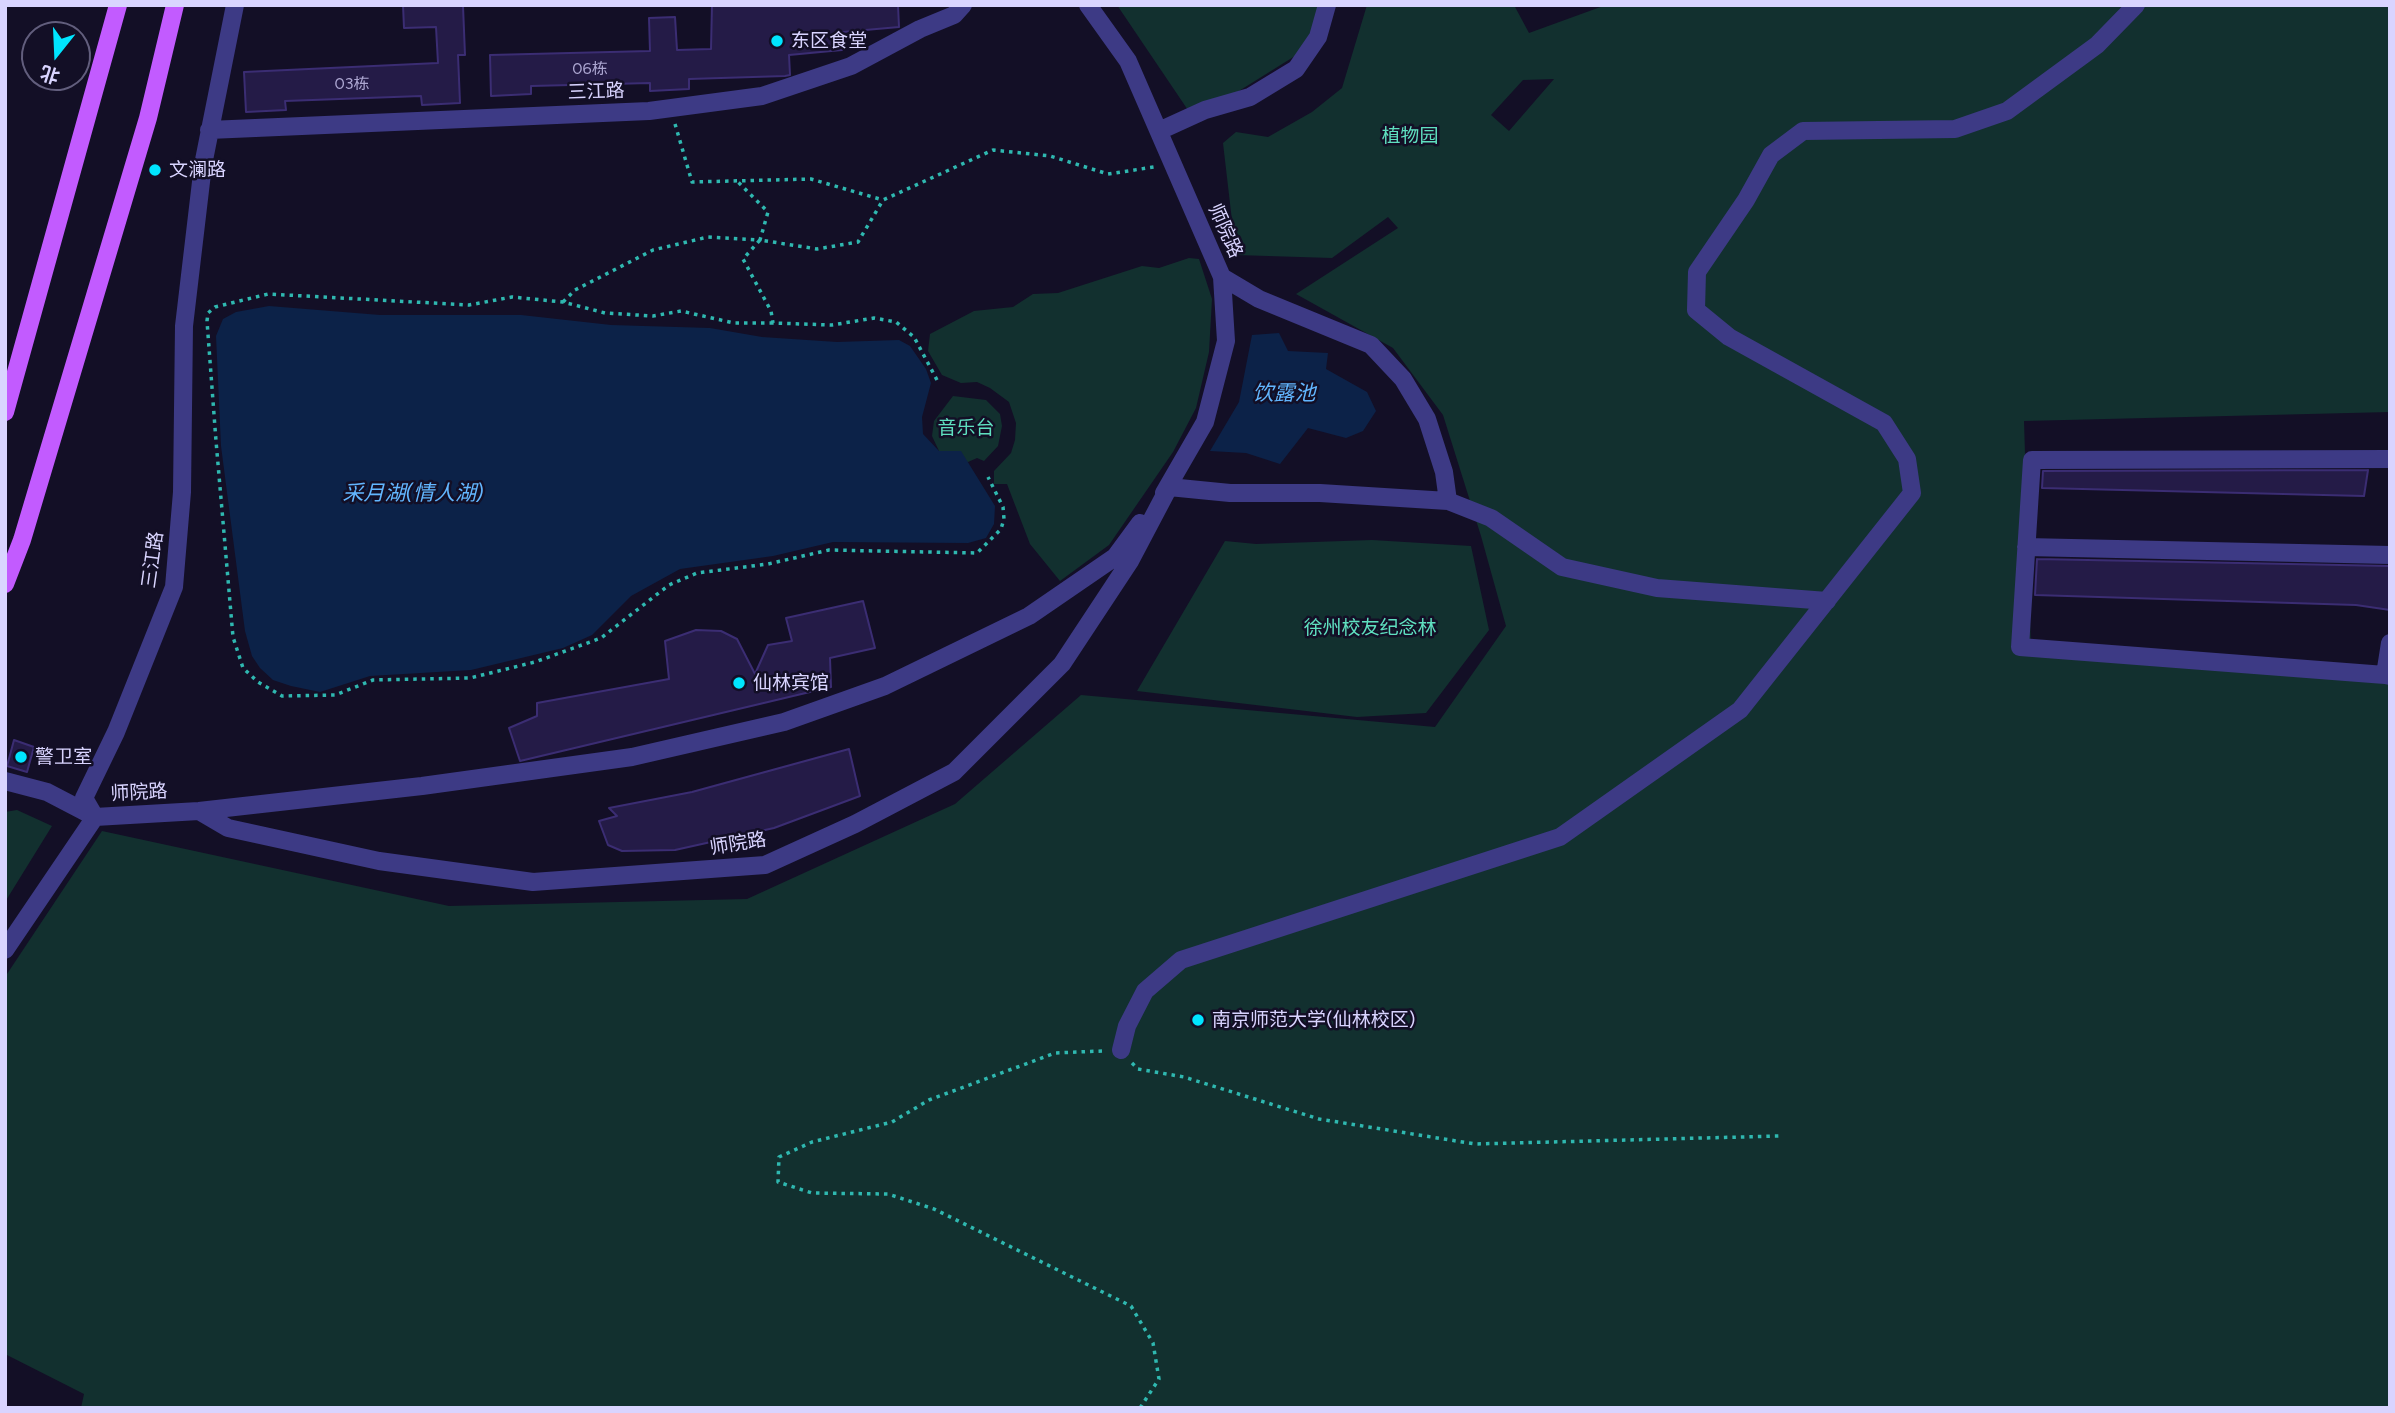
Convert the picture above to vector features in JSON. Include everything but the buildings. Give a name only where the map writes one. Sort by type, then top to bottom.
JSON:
[{"type":"main road","points":[[5,412],[118,5]]},
{"type":"main road","points":[[5,584],[22,540],[148,118],[175,5]]},
{"type":"street","name":"三江路","points":[[95,817],[84,798],[116,732],[174,587],[182,492],[184,326],[209,130],[234,5]]},
{"type":"street","name":"三江路","points":[[209,130],[670,108],[762,96],[851,66],[919,29],[954,15],[963,5]]},
{"type":"street","name":"师院路","points":[[199,811],[228,828],[379,861],[533,882],[765,865],[855,824],[954,772],[1062,664],[1130,562],[1205,422],[1226,341],[1222,276],[1128,61],[1088,5]]},
{"type":"street","points":[[1158,131],[1205,110],[1250,97],[1296,69],[1318,37],[1327,5]]},
{"type":"street","points":[[1121,1050],[1127,1026],[1145,992],[1181,960],[1560,837],[1740,709],[1912,493],[1907,458],[1884,423],[1729,337],[1696,310],[1697,272],[1746,200],[1771,155],[1803,131],[1955,129],[2007,111],[2097,45],[2136,5]]},
{"type":"street","points":[[1222,276],[1259,299],[1371,345],[1403,379],[1427,419],[1444,472],[1448,501]]},
{"type":"street","points":[[2390,459],[2032,460],[2020,646],[2387,676],[2390,643]]},
{"type":"street","name":"师院路","points":[[5,781],[47,792],[95,817],[199,811],[422,786],[632,757],[784,722],[885,686],[1029,616],[1115,557],[1169,487]]},
{"type":"street","points":[[1169,487],[1230,493],[1320,493],[1448,501],[1491,518],[1562,567],[1657,588],[1827,601]]},
{"type":"street","points":[[2026,547],[2390,555]]},
{"type":"street","points":[[5,950],[95,817]]},
{"type":"path","points":[[670,108],[692,181],[811,179],[883,200]]},
{"type":"path","points":[[563,302],[575,290],[653,250],[708,237],[760,240],[817,249],[858,242],[883,200],[992,150],[1050,156],[1108,174],[1173,165]]},
{"type":"path","points":[[737,181],[768,212],[760,240],[743,259],[771,311],[773,323]]},
{"type":"path","points":[[937,380],[914,337],[896,322],[874,318],[832,325],[734,323],[681,311],[653,316],[605,313],[563,302],[512,297],[469,305],[268,294],[224,303],[208,313],[233,637],[243,668],[258,682],[282,696],[335,695],[373,680],[470,678],[536,662],[601,638],[669,585],[697,573],[768,564],[829,550],[978,553],[1001,529],[1004,519],[1003,507],[988,477]]},
{"type":"path","points":[[1140,1408],[1159,1379],[1153,1343],[1130,1306],[934,1209],[888,1194],[812,1193],[778,1182],[779,1157],[812,1142],[892,1122],[929,1100],[1055,1053],[1121,1050],[1138,1069],[1184,1077],[1319,1119],[1475,1144],[1780,1136]]},
{"type":"green space","points":[[1117,5],[1324,5],[1303,51],[1194,119]]},
{"type":"green space","name":"南京师范大学(仙林校区)","points":[[1367,5],[1514,5],[1529,33],[1606,5],[2390,5],[2390,412],[2024,421],[2031,649],[2390,684],[2390,1408],[81,1408],[84,1394],[5,1354],[5,977],[102,831],[449,906],[747,899],[955,804],[1081,695],[1435,727],[1506,626],[1443,415],[1393,348],[1296,294],[1398,228],[1388,217],[1332,258],[1236,255],[1223,143],[1236,132],[1268,137],[1312,112],[1342,88]],"holes":[[[1554,79],[1509,131],[1491,115],[1523,80]]]},
{"type":"green space","points":[[1189,258],[1199,259],[1212,299],[1209,352],[1196,408],[1173,452],[1109,545],[1060,581],[1030,544],[1007,484],[994,484],[994,471],[1011,453],[1015,440],[1016,423],[1009,402],[977,382],[961,383],[942,375],[928,351],[930,334],[974,311],[1013,307],[1033,294],[1058,293],[1142,266],[1159,268]]},
{"type":"green space","name":"音乐台","points":[[953,396],[986,400],[1000,414],[1002,426],[998,446],[984,461],[977,458],[968,462],[959,461],[939,451],[932,436],[934,421]]},
{"type":"green space","name":"徐州校友纪念林","points":[[1372,540],[1471,546],[1489,630],[1426,713],[1357,717],[1137,691],[1225,541],[1256,544]]},
{"type":"green space","points":[[17,810],[52,826],[5,902],[5,812]]},
{"type":"water","name":"采月湖(情人湖)","points":[[269,306],[380,315],[521,315],[611,325],[710,328],[762,337],[837,342],[899,340],[910,346],[926,369],[931,383],[922,417],[923,434],[939,451],[961,451],[995,506],[994,524],[986,538],[968,543],[833,542],[773,556],[680,569],[631,596],[592,635],[563,648],[471,670],[370,676],[320,692],[291,686],[273,680],[252,656],[245,631],[221,446],[216,336],[223,319],[236,312]]},
{"type":"water","name":"饮露池","points":[[1279,333],[1288,351],[1328,353],[1326,369],[1367,392],[1376,411],[1363,431],[1346,438],[1308,428],[1280,464],[1246,453],[1210,451],[1239,402],[1252,335]]},
{"type":"place","name":"东区食堂","points":[[777,41]]},
{"type":"place","name":"文澜路","points":[[155,170]]},
{"type":"place","name":"仙林宾馆","points":[[739,683]]},
{"type":"place","name":"警卫室","points":[[21,757]]},
{"type":"place","name":"南京师范大学(仙林校区)","points":[[1198,1020]]},
{"type":"park label","name":"植物园","points":[[1410,136]]}]
